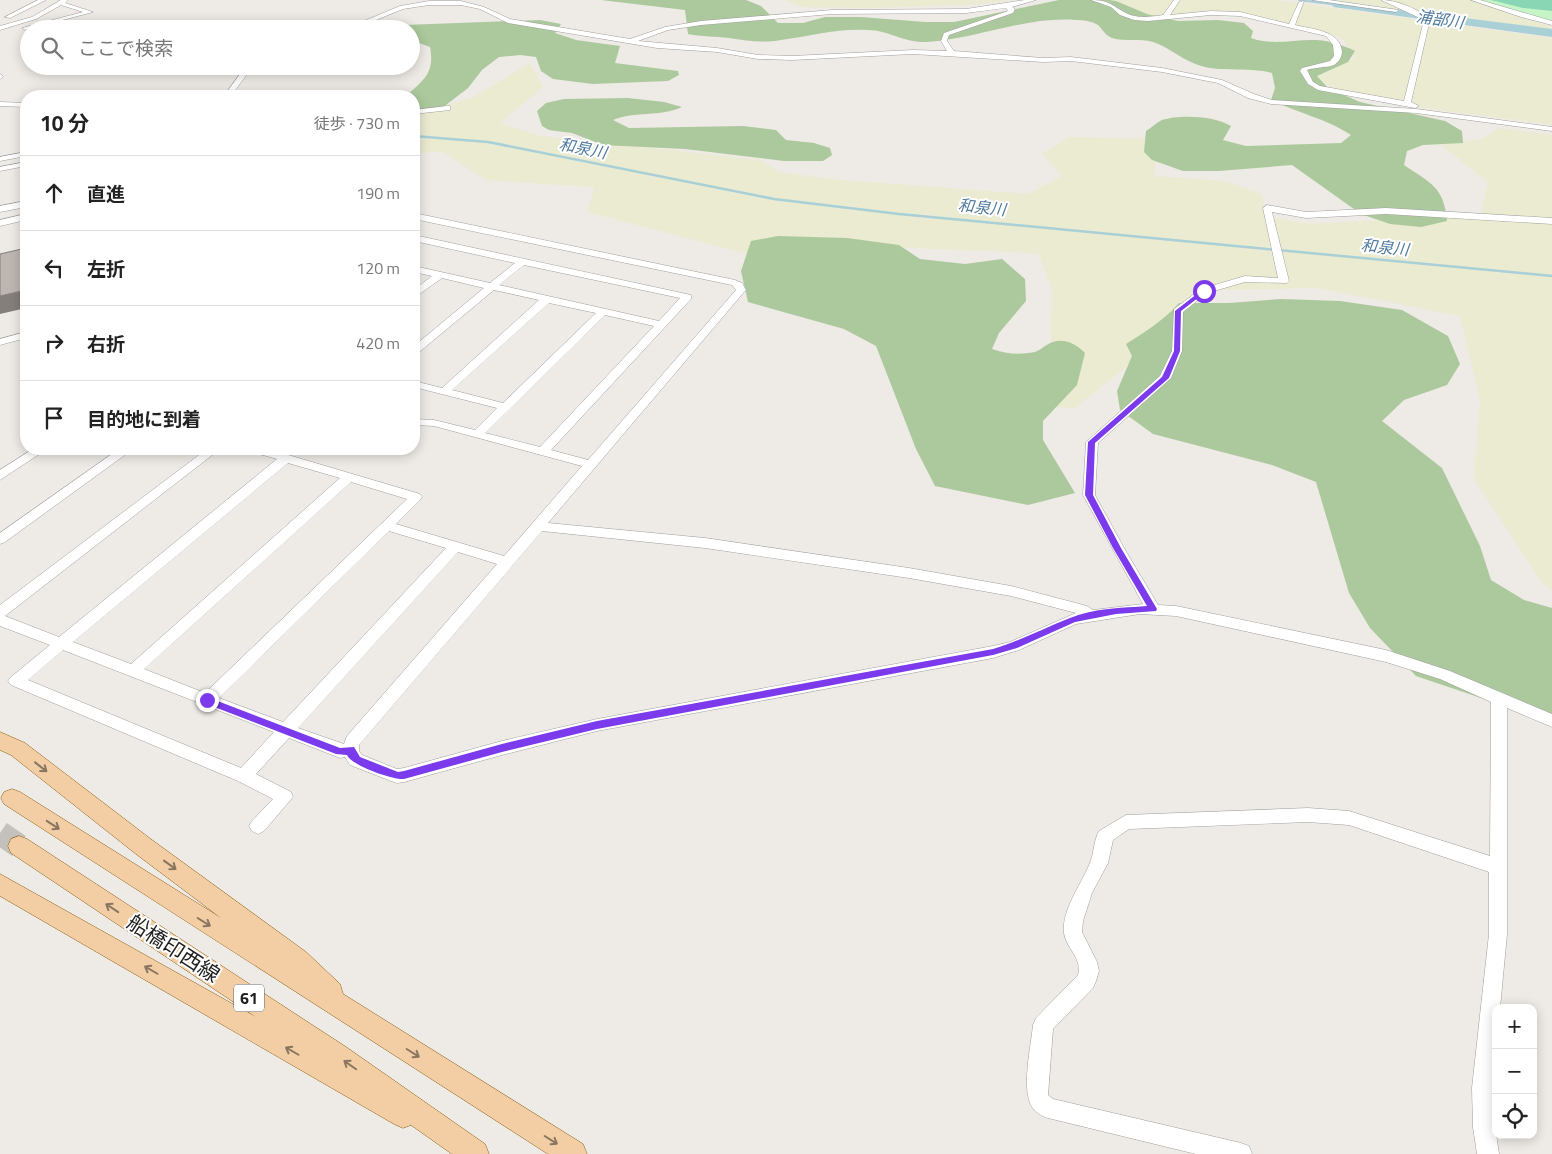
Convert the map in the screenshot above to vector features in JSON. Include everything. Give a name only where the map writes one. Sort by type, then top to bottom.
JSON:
[{"type":"main road","points":[[0,740],[18,749],[144,847],[297,960],[357,1018],[573,1154]]},
{"type":"main road","name":"船橋印西線","points":[[12,798],[357,1018]]},
{"type":"main road","name":"船橋印西線","points":[[19,846],[337,1056],[475,1154]]},
{"type":"main road","points":[[0,884],[471,1154]]},
{"type":"street","points":[[0,20],[28,9],[43,0]]},
{"type":"street","points":[[629,42],[667,28],[701,22],[823,12],[966,11],[1007,6],[1033,0]]},
{"type":"street","points":[[1094,0],[1113,6],[1122,14],[1134,18],[1148,19],[1211,14],[1240,14],[1328,35],[1339,47],[1335,62],[1304,69],[1304,74],[1314,86],[1407,103],[1440,114]]},
{"type":"street","points":[[1165,17],[1177,0]]},
{"type":"street","points":[[1315,0],[1416,13]]},
{"type":"street","points":[[1384,0],[1427,19],[1407,103]]},
{"type":"street","points":[[1474,0],[1552,23]]},
{"type":"street","points":[[25,20],[41,15],[63,2],[90,12],[58,20]]},
{"type":"street","points":[[1291,26],[1302,2]]},
{"type":"street","points":[[370,20],[402,7],[450,3],[482,8],[508,21],[629,42],[717,50],[758,57],[792,58],[952,53],[1043,60],[1071,60],[1162,70],[1220,81],[1251,96],[1271,102],[1440,114],[1552,129]]},
{"type":"street","points":[[952,53],[944,41],[946,34],[1011,12],[1012,9],[1007,6]]},
{"type":"street","points":[[0,20],[20,24]]},
{"type":"street","points":[[0,28],[20,22]]},
{"type":"street","points":[[232,90],[243,75]]},
{"type":"street","points":[[0,104],[20,104]]},
{"type":"street","points":[[420,111],[447,108]]},
{"type":"street","points":[[0,159],[20,155]]},
{"type":"street","points":[[0,169],[20,165]]},
{"type":"street","points":[[0,209],[20,205]]},
{"type":"street","points":[[1153,609],[1117,548],[1089,495],[1092,442],[1165,378],[1177,351],[1178,311],[1204,291],[1245,279],[1284,280],[1266,208],[1306,215],[1386,211],[1552,221]]},
{"type":"street","points":[[420,211],[426,218],[426,234]]},
{"type":"street","points":[[420,217],[426,218]]},
{"type":"street","points":[[0,223],[20,219]]},
{"type":"street","points":[[426,234],[523,261],[688,297],[543,452]]},
{"type":"street","points":[[426,234],[725,281],[735,283],[741,288],[739,293],[353,741],[350,750],[356,760],[397,776],[404,775],[502,748],[597,725],[993,652],[1014,646],[1073,620],[1087,616],[1116,611],[1153,609],[1176,611],[1379,654],[1445,675],[1552,720]]},
{"type":"street","points":[[420,347],[523,261]]},
{"type":"street","points":[[420,270],[661,325]]},
{"type":"street","points":[[420,290],[440,275]]},
{"type":"street","points":[[444,392],[547,299]]},
{"type":"street","points":[[477,434],[603,312]]},
{"type":"street","points":[[0,342],[20,337]]},
{"type":"street","points":[[420,386],[505,407]]},
{"type":"street","points":[[420,423],[477,434],[591,465]]},
{"type":"street","points":[[0,476],[32,455]]},
{"type":"street","points":[[0,539],[119,455]]},
{"type":"street","points":[[0,613],[206,455]]},
{"type":"street","points":[[207,700],[416,496],[276,455]]},
{"type":"street","points":[[258,826],[286,797],[244,776],[16,682],[286,458]]},
{"type":"street","points":[[132,672],[349,477]]},
{"type":"street","points":[[386,525],[507,562]]},
{"type":"street","points":[[539,526],[705,543],[909,573],[1011,591],[1087,611]]},
{"type":"street","points":[[244,776],[455,546]]},
{"type":"street","points":[[0,620],[340,752],[350,750]]},
{"type":"street","points":[[1488,1154],[1484,1127],[1482,1088],[1498,934],[1499,697]]},
{"type":"street","points":[[1241,1154],[1048,1108],[1040,1102],[1037,1091],[1043,1024],[1086,981],[1089,971],[1088,962],[1073,933],[1074,921],[1084,890],[1099,863],[1105,836],[1126,822],[1308,815],[1349,818],[1498,867]]},
{"type":"green space","points":[[601,0],[746,0],[761,6],[778,23],[803,23],[825,17],[954,22],[1059,0],[1109,0],[1147,14],[1178,21],[1218,20],[1244,23],[1253,31],[1251,38],[1267,42],[1317,40],[1332,42],[1355,51],[1348,62],[1317,76],[1328,88],[1360,102],[1445,121],[1462,131],[1463,143],[1423,145],[1407,151],[1404,165],[1428,181],[1439,193],[1443,200],[1447,221],[1421,227],[1390,224],[1361,214],[1292,165],[1219,171],[1183,171],[1152,160],[1144,152],[1146,131],[1162,120],[1170,118],[1198,117],[1216,120],[1231,126],[1223,140],[1246,146],[1341,143],[1351,135],[1342,129],[1271,100],[1275,88],[1272,73],[1202,66],[1188,61],[1153,42],[1112,38],[1098,25],[1090,22],[1082,20],[1039,21],[964,37],[927,42],[911,41],[882,32],[857,30],[835,31],[774,41],[755,41],[688,34],[685,10]]},
{"type":"green space","points":[[785,0],[1011,0],[982,4],[875,8],[801,7]]},
{"type":"green space","points":[[1100,0],[1274,0],[1552,38],[1552,125],[1400,105],[1338,91],[1315,78],[1355,58],[1341,37],[1242,12],[1148,19]]},
{"type":"green space","points":[[1321,0],[1470,0],[1552,26],[1548,30]]},
{"type":"green space","points":[[1481,0],[1552,0],[1552,21],[1511,11]]},
{"type":"green space","points":[[1491,0],[1552,0],[1552,11],[1523,8]]},
{"type":"green space","points":[[540,20],[561,24],[555,33],[576,40],[620,46],[615,63],[678,71],[679,75],[668,81],[593,84],[553,79],[541,71],[536,57],[520,55],[499,57],[482,70],[468,88],[442,108],[420,109],[420,90],[412,90],[427,75],[431,56],[430,47],[420,43],[420,24]]},
{"type":"green space","points":[[530,63],[543,87],[500,123],[541,136],[761,160],[779,172],[830,179],[1028,194],[1062,176],[1042,154],[1069,137],[1155,139],[1155,176],[1225,181],[1262,194],[1265,216],[1309,224],[1481,215],[1488,182],[1440,144],[1482,139],[1499,128],[1552,135],[1552,590],[1542,583],[1474,479],[1480,401],[1460,316],[1317,288],[1219,290],[1162,339],[1073,409],[1017,402],[1063,376],[1051,341],[1052,289],[1038,253],[862,246],[762,258],[588,212],[594,187],[486,180],[443,152],[420,153],[420,112],[472,98]]},
{"type":"green space","points":[[628,98],[664,102],[682,107],[665,112],[621,117],[613,120],[629,128],[743,126],[776,130],[786,140],[814,143],[830,148],[832,155],[823,161],[784,161],[685,149],[603,145],[572,133],[549,130],[542,126],[537,111],[546,103],[564,99]]},
{"type":"green space","points":[[778,236],[847,238],[899,245],[920,259],[965,264],[1002,259],[1025,279],[1026,301],[999,333],[992,349],[1013,354],[1029,353],[1035,352],[1050,343],[1066,341],[1085,353],[1077,385],[1043,421],[1043,440],[1075,493],[1028,505],[935,486],[916,449],[876,346],[844,329],[748,302],[741,271],[751,241]]},
{"type":"green space","points":[[1281,299],[1340,301],[1402,310],[1448,336],[1460,364],[1447,385],[1404,400],[1382,421],[1442,468],[1480,546],[1491,580],[1524,600],[1552,608],[1552,726],[1484,699],[1416,676],[1370,628],[1349,593],[1316,482],[1272,465],[1153,434],[1120,410],[1117,391],[1132,356],[1126,344],[1161,320],[1179,303],[1229,303]]},
{"type":"building","points":[[20,249],[20,291],[0,296],[0,254]]},
{"type":"waterway","name":"浦部川","points":[[1299,0],[1338,5]]},
{"type":"waterway","name":"浦部川","points":[[1338,5],[1552,33]]},
{"type":"waterway","name":"和泉川","points":[[420,136],[488,142],[774,199],[899,214],[1552,276]]},
{"type":"tunnel","points":[[0,833],[19,846]]},
{"type":"route","points":[[207,700],[340,752],[350,750],[356,760],[397,776],[414,774],[502,748],[597,725],[993,652],[1014,646],[1073,620],[1116,611],[1153,609],[1117,548],[1089,495],[1092,442],[1165,378],[1177,351],[1178,311],[1204,291]]}]
